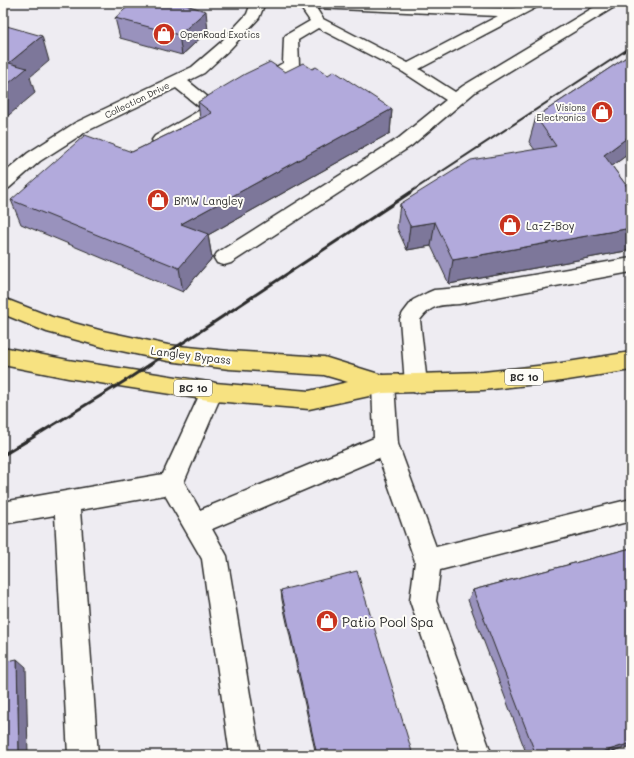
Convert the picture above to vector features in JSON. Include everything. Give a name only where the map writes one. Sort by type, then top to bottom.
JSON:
[{"type":"highway","name":"Langley Bypass","points":[[3,306],[47,324],[103,339],[168,353],[229,360],[324,366],[383,384]]},
{"type":"highway","name":"Langley Bypass","points":[[3,356],[68,369],[212,391],[309,400],[383,384],[483,381],[555,373],[631,361]]},
{"type":"street","name":"Collection Drive","points":[[3,184],[34,157],[80,127],[198,70],[225,46],[254,15],[258,3]]},
{"type":"street","points":[[300,3],[517,12]]},
{"type":"street","points":[[300,3],[318,22],[408,69],[457,100]]},
{"type":"street","points":[[408,69],[534,3]]},
{"type":"street","points":[[224,258],[405,142],[469,90],[611,3]]},
{"type":"street","points":[[146,149],[291,65],[291,38],[318,22]]},
{"type":"street","points":[[177,81],[214,110]]},
{"type":"street","points":[[416,384],[410,319],[420,305],[434,298],[459,296],[631,265]]},
{"type":"street","points":[[383,384],[386,444],[428,561],[423,601],[477,755]]},
{"type":"street","points":[[171,483],[212,391]]},
{"type":"street","points":[[195,524],[386,444]]},
{"type":"street","points":[[3,513],[171,483]]},
{"type":"street","points":[[171,483],[214,556],[245,755]]},
{"type":"street","points":[[67,501],[82,755]]},
{"type":"street","points":[[428,561],[631,510]]},
{"type":"building","points":[[132,3],[179,3],[206,11],[179,35],[115,18]]},
{"type":"building","points":[[3,25],[42,36],[9,63],[27,68],[3,88]]},
{"type":"building","points":[[631,54],[631,135],[604,155],[631,192],[631,197],[625,198],[631,206],[631,228],[453,260],[435,222],[410,226],[400,204],[471,160],[556,146],[536,117]]},
{"type":"building","name":"BMW Langley","points":[[270,62],[285,72],[303,63],[312,69],[316,67],[328,75],[334,71],[392,109],[181,224],[208,234],[179,268],[11,200],[85,135],[132,152],[212,113],[198,102],[245,74]]},
{"type":"building","points":[[631,548],[631,743],[593,755],[536,755],[473,590]]},
{"type":"building","points":[[357,571],[413,755],[317,755],[281,590]]},
{"type":"building","points":[[17,659],[19,755],[3,755],[3,662]]},
{"type":"railway","points":[[409,193],[631,47]]},
{"type":"railway","points":[[27,441],[128,379],[411,192]]},
{"type":"railway","points":[[3,455],[28,440]]},
{"type":"place","name":"OpenRoad Exotics","points":[[164,34]]},
{"type":"place","name":"Visions Electronics","points":[[602,112]]},
{"type":"place","name":"BMW Langley","points":[[158,200]]},
{"type":"place","name":"La-Z-Boy","points":[[510,225]]},
{"type":"place","name":"Patio Pool Spa","points":[[327,621]]}]
